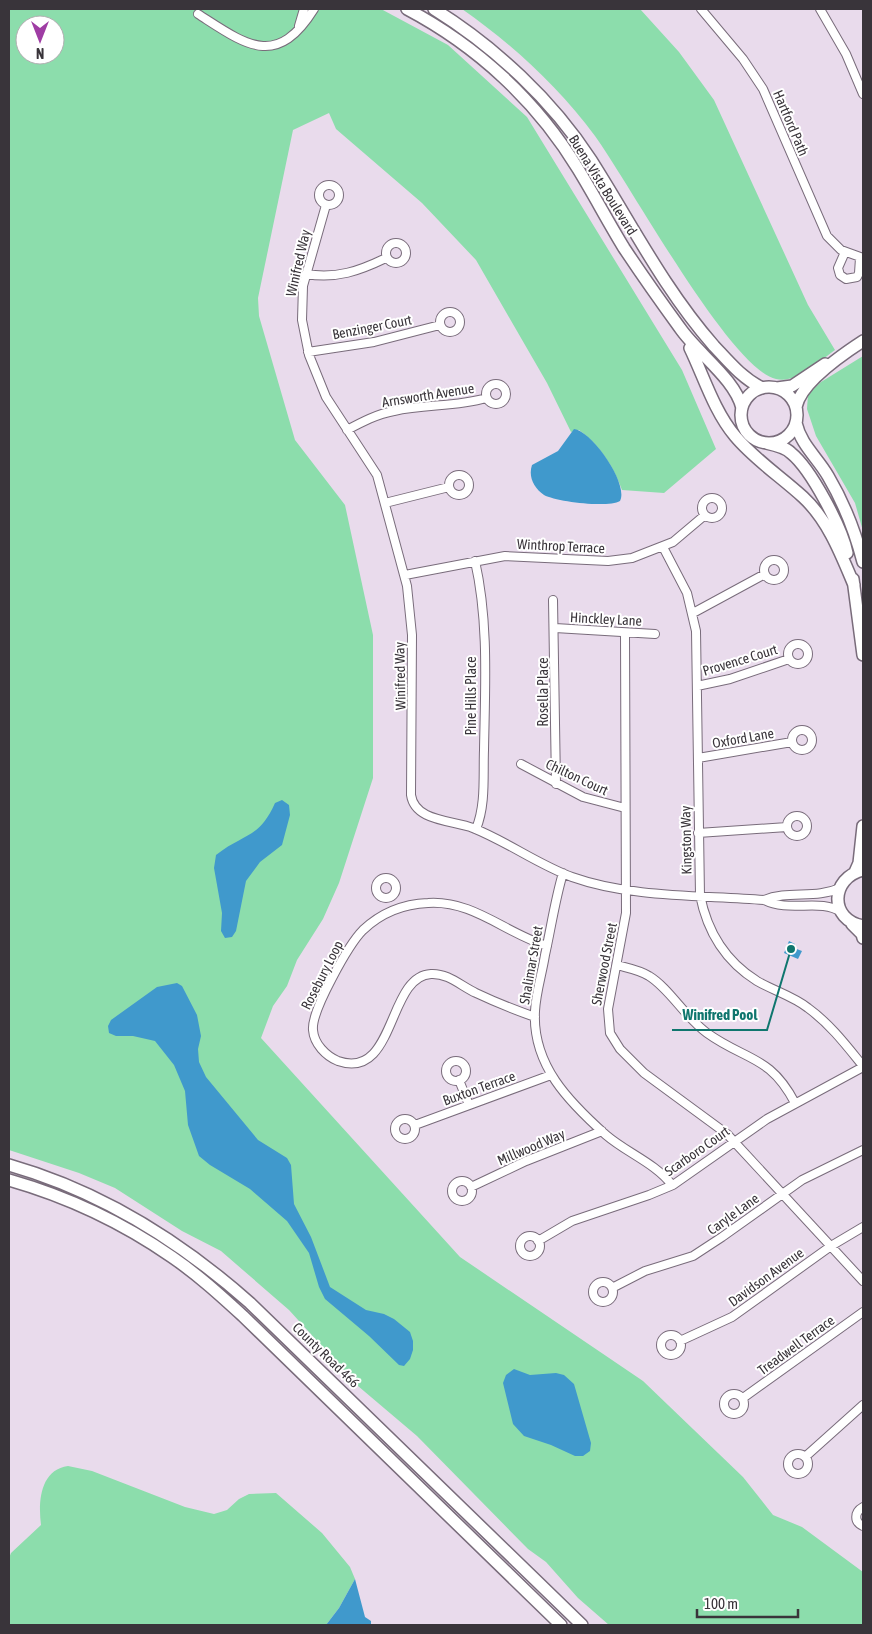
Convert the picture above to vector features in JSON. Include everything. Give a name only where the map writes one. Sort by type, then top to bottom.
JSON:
[{"type":"main road","name":"Buena Vista Boulevard","points":[[406,9],[437,25],[474,52],[506,78],[543,119],[578,168],[624,247],[682,330],[704,357],[732,385],[739,396],[742,408]]},
{"type":"main road","name":"Buena Vista Boulevard","points":[[434,9],[455,22],[504,61],[548,105],[590,159],[630,227],[691,320],[734,368],[749,382],[762,388]]},
{"type":"main road","points":[[682,330],[716,408],[733,435],[756,458],[804,498],[822,520],[838,546],[854,585]]},
{"type":"main road","points":[[863,340],[838,358],[792,386],[762,388],[746,399],[741,417],[749,435],[766,443],[778,445],[791,453],[807,471],[834,519],[846,547],[854,585],[863,655]]},
{"type":"main road","points":[[838,358],[801,394],[796,408],[796,423],[804,444],[826,473],[841,498],[850,519],[863,562]]},
{"type":"main road","points":[[777,388],[792,399],[796,408]]},
{"type":"main road","points":[[766,443],[781,440],[788,436],[796,423]]},
{"type":"main road","points":[[863,826],[859,871],[848,876],[840,888],[838,904],[841,912],[862,934],[863,938]]},
{"type":"main road","points":[[849,921],[863,926]]},
{"type":"main road","name":"County Road 466","points":[[9,1165],[40,1174],[100,1200],[178,1244],[219,1275],[582,1625]]},
{"type":"main road","points":[[9,1180],[35,1187],[137,1235],[172,1257],[209,1286],[243,1316],[561,1625]]},
{"type":"street","points":[[298,29],[304,9]]},
{"type":"street","points":[[198,14],[239,40],[260,47],[277,45],[298,29],[314,9]]},
{"type":"street","name":"Hartford Path","points":[[701,9],[758,81],[822,228],[832,244],[845,252],[862,258],[857,277],[846,279],[840,275],[838,268],[845,252]]},
{"type":"street","points":[[820,9],[846,54],[863,94]]},
{"type":"street","name":"Winifred Way","points":[[326,205],[306,274],[300,308],[308,352],[326,397],[377,475],[405,575],[410,601],[412,635],[412,801],[415,807],[427,816],[476,830],[563,873],[589,883],[626,890],[764,900]]},
{"type":"street","points":[[306,274],[346,275],[386,258]]},
{"type":"street","name":"Benzinger Court","points":[[308,352],[374,342],[440,325]]},
{"type":"street","name":"Arnsworth Avenue","points":[[347,430],[364,421],[395,410],[459,405],[486,398]]},
{"type":"street","points":[[386,503],[449,487]]},
{"type":"street","name":"Winthrop Terrace","points":[[405,575],[516,556],[621,560],[663,547],[684,535],[705,515]]},
{"type":"street","name":"Kingston Way","points":[[663,547],[680,576],[693,613],[696,631],[698,833],[700,894],[704,914],[714,936],[736,964],[757,981],[796,999],[820,1017],[863,1066]]},
{"type":"street","name":"Pine Hills Place","points":[[475,562],[482,601],[484,712],[483,799],[476,830]]},
{"type":"street","points":[[693,613],[765,574]]},
{"type":"street","name":"Rosella Place","points":[[553,600],[555,628],[556,784]]},
{"type":"street","name":"Hinckley Lane","points":[[555,628],[655,634]]},
{"type":"street","name":"Sherwood Street","points":[[625,633],[624,808],[626,921],[607,1018],[614,1041],[644,1073],[705,1116],[733,1141],[863,1281]]},
{"type":"street","name":"Provence Court","points":[[697,686],[730,679],[789,658]]},
{"type":"street","name":"Oxford Lane","points":[[698,758],[792,742]]},
{"type":"street","name":"Chilton Court","points":[[521,764],[556,784],[599,803],[624,808]]},
{"type":"street","points":[[698,833],[787,827]]},
{"type":"street","name":"Shalimar Street","points":[[563,873],[547,946],[535,1017],[539,1048],[551,1074],[570,1100],[602,1131],[662,1174],[672,1185]]},
{"type":"street","points":[[764,900],[777,894],[827,893],[840,888]]},
{"type":"street","points":[[390,897],[394,909]]},
{"type":"street","points":[[764,900],[785,907],[828,906],[841,912]]},
{"type":"street","name":"Rosebury Loop","points":[[535,1017],[494,1001],[445,976],[426,974],[410,985],[381,1043],[372,1055],[365,1060],[351,1062],[330,1056],[315,1038],[313,1025],[316,1013],[354,940],[373,922],[394,909],[429,902],[457,905],[479,913],[515,933],[547,946]]},
{"type":"street","points":[[617,965],[650,976],[682,1012],[707,1033],[768,1067],[782,1080],[795,1103]]},
{"type":"street","name":"Scarboro Court","points":[[538,1240],[572,1221],[649,1195],[672,1185],[733,1141],[795,1103],[841,1081],[863,1066]]},
{"type":"street","name":"Buxton Terrace","points":[[415,1125],[551,1074]]},
{"type":"street","points":[[460,1080],[469,1105]]},
{"type":"street","name":"Millwood Way","points":[[471,1187],[526,1161],[602,1131]]},
{"type":"street","name":"Caryle Lane","points":[[612,1288],[645,1271],[693,1256],[818,1171],[863,1150]]},
{"type":"street","name":"Davidson Avenue","points":[[680,1341],[732,1317],[831,1246],[863,1227]]},
{"type":"street","name":"Treadwell Terrace","points":[[742,1398],[863,1312]]},
{"type":"street","points":[[806,1457],[863,1405]]},
{"type":"street","points":[[863,1507],[858,1510],[856,1516],[858,1522],[863,1526]]},
{"type":"green space","points":[[9,9],[381,9],[448,45],[527,117],[682,370],[716,449],[664,493],[622,490],[615,473],[593,442],[579,430],[571,432],[547,383],[476,260],[422,203],[336,129],[329,113],[293,130],[258,298],[259,316],[295,440],[345,505],[373,635],[373,778],[339,883],[323,919],[297,960],[287,986],[273,1006],[261,1038],[460,1257],[643,1381],[743,1477],[773,1515],[802,1527],[863,1572],[863,1625],[609,1625],[578,1598],[546,1562],[528,1549],[417,1436],[358,1386],[289,1310],[221,1251],[182,1231],[115,1188],[79,1173],[9,1150]]},
{"type":"green space","points":[[462,9],[640,9],[679,52],[714,100],[808,305],[835,350],[800,375],[784,380],[776,379],[757,368],[733,344],[708,310],[595,136],[581,118],[550,83],[516,51]]},
{"type":"green space","points":[[863,356],[863,531],[855,503],[816,436],[807,409],[808,394],[821,382]]},
{"type":"green space","points":[[68,1466],[92,1471],[185,1507],[214,1514],[227,1510],[239,1499],[249,1494],[276,1493],[322,1533],[350,1567],[355,1579],[339,1608],[326,1625],[9,1625],[9,1558],[11,1553],[41,1525],[41,1497],[46,1480],[59,1469]]},
{"type":"water","points":[[574,429],[582,432],[590,439],[607,459],[619,483],[620,501],[594,504],[560,500],[544,495],[535,486],[531,478],[532,465],[558,451]]},
{"type":"water","points":[[282,800],[289,805],[290,815],[282,845],[260,862],[246,881],[236,931],[232,937],[225,938],[221,931],[222,913],[214,868],[216,855],[257,829],[269,815],[275,803]]},
{"type":"water","points":[[789,941],[795,944],[794,948],[802,951],[798,959],[784,953]]},
{"type":"water","points":[[177,983],[182,986],[197,1015],[201,1036],[198,1049],[199,1062],[206,1077],[258,1140],[287,1158],[291,1165],[294,1204],[311,1237],[330,1287],[366,1310],[384,1314],[394,1319],[410,1332],[413,1350],[410,1359],[404,1366],[399,1365],[369,1336],[325,1299],[319,1287],[309,1253],[287,1221],[250,1189],[210,1165],[199,1156],[188,1125],[185,1091],[174,1065],[155,1041],[133,1036],[116,1036],[109,1033],[108,1026],[111,1020],[157,987]]},
{"type":"water","points":[[514,1369],[530,1375],[556,1373],[564,1375],[574,1384],[591,1443],[590,1451],[583,1456],[575,1456],[524,1436],[513,1424],[503,1383],[506,1375]]},
{"type":"water","points":[[355,1579],[365,1617],[371,1621],[371,1625],[326,1625],[339,1608]]},
{"type":"place","name":"Winifred Pool","points":[[791,949]]}]
